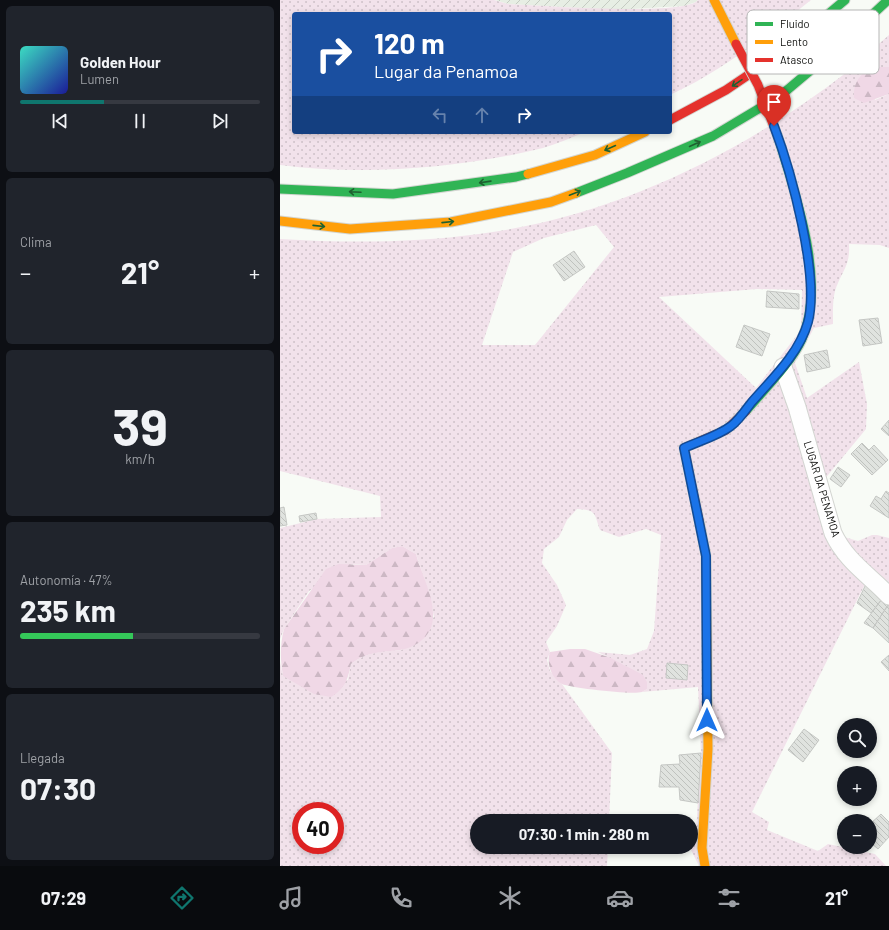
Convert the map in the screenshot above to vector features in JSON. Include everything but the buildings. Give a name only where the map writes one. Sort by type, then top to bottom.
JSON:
[{"type":"main road","points":[[714,0],[714,4],[747,64]]},
{"type":"main road","points":[[833,10],[845,0]]},
{"type":"main road","points":[[877,10],[888,0]]},
{"type":"main road","points":[[672,119],[726,90],[750,74]]},
{"type":"main road","points":[[706,866],[702,848],[708,749],[706,556],[684,448],[731,426],[783,366],[802,338],[808,321],[811,295],[809,265],[799,212],[779,140],[758,85],[752,74]]},
{"type":"main road","points":[[280,221],[350,229],[451,222],[551,202],[627,174],[713,136],[780,96],[806,74]]},
{"type":"main road","points":[[280,189],[393,194],[516,177],[595,155],[641,134]]},
{"type":"street","name":"LUGAR DA PENAMOA","points":[[783,366],[798,407],[833,533],[840,547],[848,558],[889,594]]},
{"type":"shaded area","points":[[280,0],[494,0],[508,4],[577,8],[639,9],[667,8],[687,5],[698,0],[811,0],[798,10],[747,10],[747,49],[708,75],[672,94],[672,12],[292,12],[292,134],[581,134],[543,148],[479,161],[446,165],[379,170],[345,170],[280,165]]},
{"type":"shaded area","points":[[495,0],[698,0],[684,6],[612,10],[508,4]]},
{"type":"shaded area","points":[[889,35],[889,67],[879,67],[879,44]]},
{"type":"shaded area","points":[[844,74],[873,74],[875,100],[889,94],[889,248],[880,245],[849,244],[848,260],[835,292],[833,303],[833,324],[814,328],[795,363],[807,398],[859,362],[867,404],[866,429],[814,492],[830,547],[844,537],[858,541],[872,535],[889,538],[889,606],[866,582],[752,812],[769,822],[767,830],[818,851],[828,844],[837,846],[837,854],[875,854],[886,866],[699,866],[693,854],[698,854],[697,814],[701,753],[698,687],[642,692],[647,689],[626,666],[598,652],[630,655],[647,649],[654,631],[661,535],[646,529],[619,537],[600,530],[595,516],[591,511],[577,509],[567,520],[559,537],[544,549],[542,563],[557,585],[566,605],[557,626],[546,642],[550,652],[547,660],[550,671],[562,684],[612,753],[609,814],[470,814],[470,854],[608,854],[607,866],[280,866],[280,662],[283,676],[348,680],[351,664],[369,655],[402,650],[434,617],[429,593],[416,554],[402,546],[392,548],[366,565],[352,564],[309,591],[284,629],[280,639],[280,528],[317,519],[381,517],[380,496],[280,471],[280,239],[355,242],[404,241],[479,234],[529,226],[578,213],[626,197],[674,177],[719,155],[764,130]],"holes":[[[596,225],[614,247],[535,345],[482,345],[513,252],[544,238]],[[757,289],[802,290],[801,330],[756,388],[659,297]]]},
{"type":"green space","points":[[879,67],[889,67],[889,94],[864,103],[854,98],[856,84],[863,74],[879,74]]},
{"type":"green space","points":[[402,546],[416,554],[431,599],[433,621],[429,631],[422,640],[406,649],[374,653],[357,660],[351,664],[349,674],[343,687],[331,697],[314,694],[283,676],[281,652],[284,629],[326,569],[339,564],[366,565],[392,548]]},
{"type":"green space","points":[[570,649],[585,649],[611,658],[643,675],[647,682],[647,689],[642,692],[627,693],[589,689],[562,684],[555,678],[550,670],[549,656],[550,652]]},
{"type":"traffic: fast","points":[[833,10],[845,0]]},
{"type":"traffic: fast","points":[[877,10],[888,0]]},
{"type":"traffic: fast","points":[[576,193],[713,136],[780,96],[806,74]]},
{"type":"traffic: fast","points":[[746,411],[777,376],[797,348],[802,339],[809,316],[811,291],[810,266],[806,239],[779,140]]},
{"type":"traffic: fast","points":[[280,189],[393,194],[516,177],[528,174]]},
{"type":"traffic: slow","points":[[714,0],[736,44]]},
{"type":"traffic: slow","points":[[528,174],[595,155],[641,134]]},
{"type":"traffic: slow","points":[[280,221],[350,229],[451,222],[551,202],[576,193]]},
{"type":"traffic: slow","points":[[699,520],[706,556],[708,749],[702,848],[705,866]]},
{"type":"traffic: jam","points":[[736,44],[747,64]]},
{"type":"traffic: jam","points":[[672,119],[726,90],[750,74]]},
{"type":"traffic: jam","points":[[752,74],[758,85],[779,140]]},
{"type":"traffic: jam","points":[[699,520],[684,448],[726,430],[746,411]]},
{"type":"route","points":[[707,720],[706,556],[684,448],[731,426],[783,366],[802,338],[808,321],[811,295],[809,265],[799,212],[774,126]]}]
